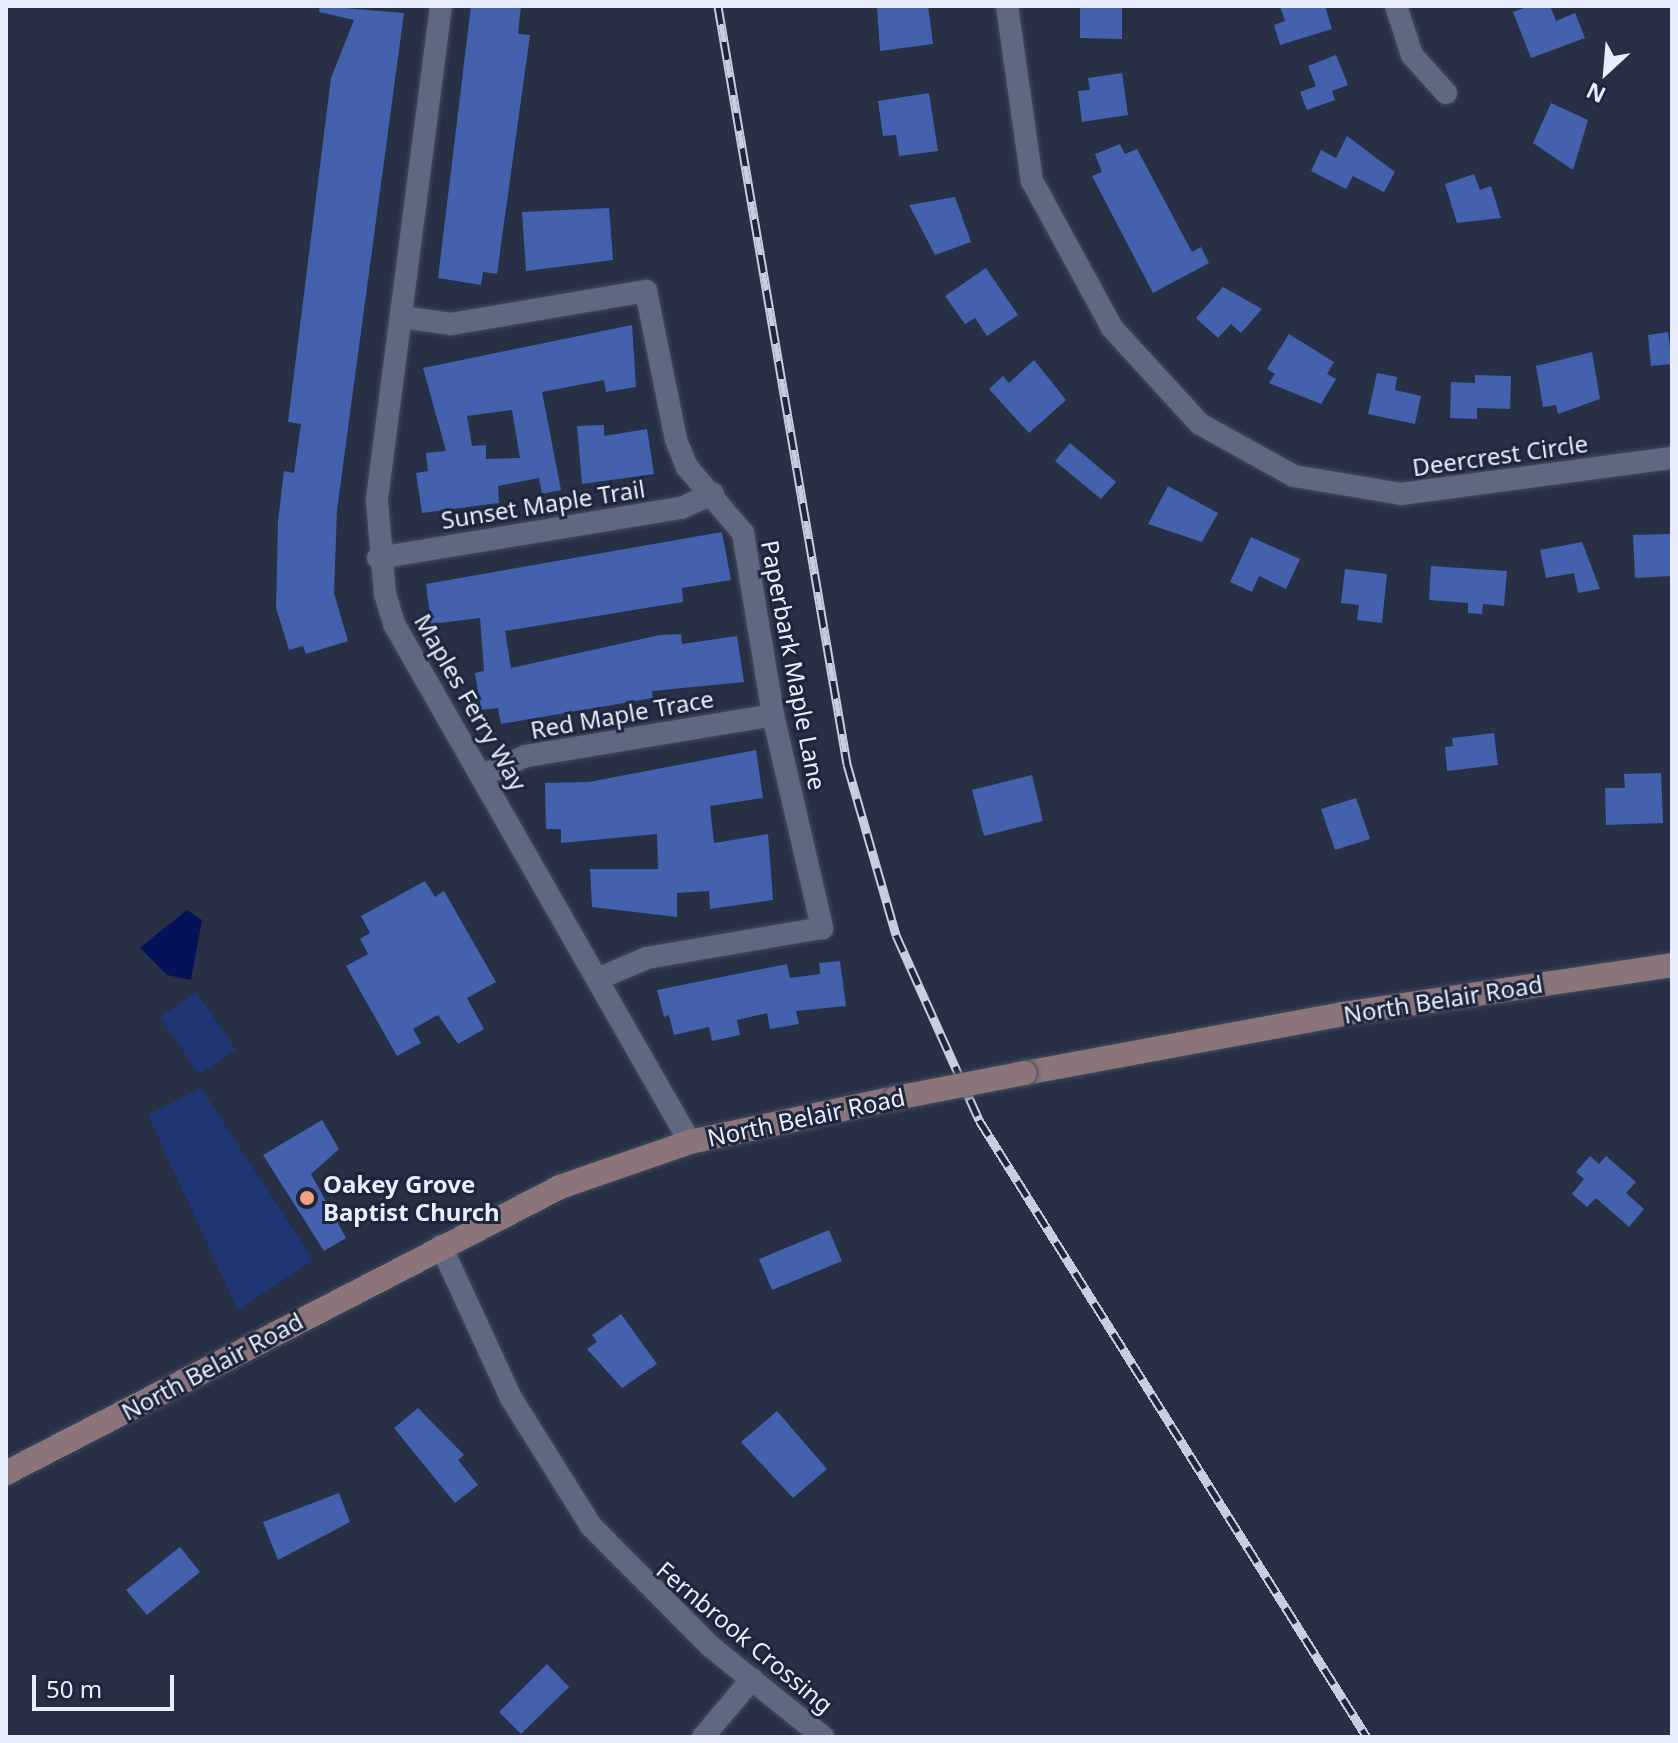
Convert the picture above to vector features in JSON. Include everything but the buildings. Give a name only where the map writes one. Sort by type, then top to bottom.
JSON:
[{"type":"street","name":"Maples Ferry Way","points":[[441,6],[377,501],[378,558],[394,624],[602,977],[690,1142]]},
{"type":"street","name":"Deercrest Circle","points":[[1007,6],[1032,181],[1112,328],[1200,424],[1294,476],[1401,494],[1672,458]]},
{"type":"street","points":[[1396,6],[1412,55],[1446,93]]},
{"type":"street","name":"Paperbark Maple Lane","points":[[402,317],[451,324],[646,291],[676,440],[687,467],[743,533],[773,715],[822,928],[647,958],[602,977]]},
{"type":"street","name":"Sunset Maple Trail","points":[[378,558],[681,508],[713,494]]},
{"type":"street","name":"Red Maple Trace","points":[[483,775],[526,756],[773,715]]},
{"type":"street","name":"North Belair Road","points":[[6,1473],[560,1187],[690,1142],[896,1098],[1342,1014],[1672,965]]},
{"type":"street","name":"Fernbrook Crossing","points":[[441,1246],[511,1398],[591,1526],[630,1574],[823,1737]]},
{"type":"street","points":[[703,1737],[752,1679]]},
{"type":"shaded area","points":[[187,910],[202,920],[191,980],[167,975],[140,948]]},
{"type":"shaded area","points":[[196,992],[236,1049],[199,1075],[160,1017]]},
{"type":"shaded area","points":[[201,1088],[313,1260],[238,1310],[148,1115]]},
{"type":"railway","points":[[718,6],[847,764],[896,935],[979,1120],[1367,1737]]},
{"type":"place","name":"Oakey Grove Baptist Church","points":[[307,1198]]}]
